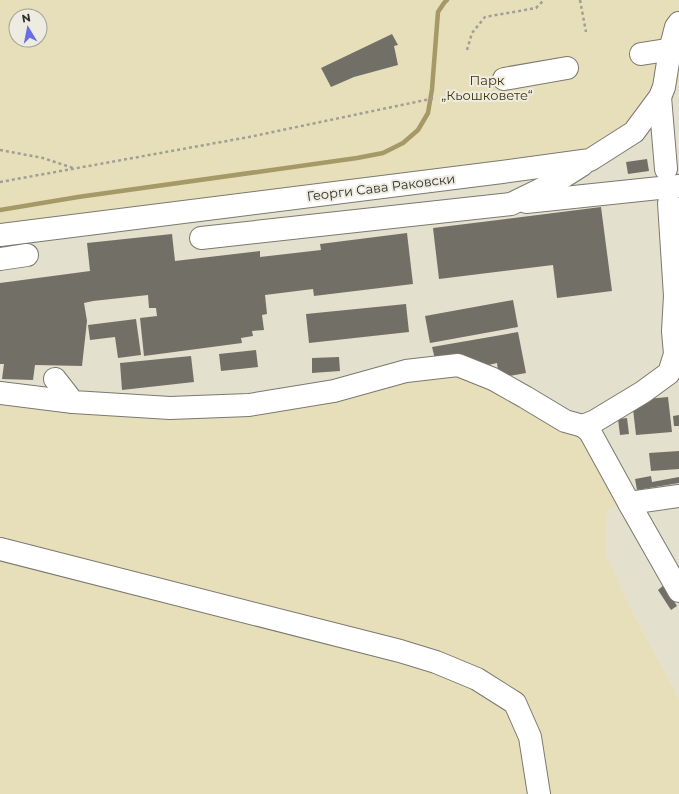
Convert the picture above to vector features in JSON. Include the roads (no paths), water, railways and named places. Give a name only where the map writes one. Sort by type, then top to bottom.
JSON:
[{"type":"street","name":"Георги Сава Раковски","points":[[0,235],[590,160],[634,132],[660,97],[664,88],[674,49],[676,27],[679,23]]},
{"type":"street","points":[[641,54],[674,49]]},
{"type":"street","points":[[504,79],[567,68]]},
{"type":"street","points":[[583,426],[601,418],[670,373],[675,354],[673,331],[674,296],[671,186],[660,97]]},
{"type":"street","points":[[511,204],[552,184],[590,160]]},
{"type":"street","points":[[201,238],[671,186]]},
{"type":"street","points":[[0,259],[28,255]]},
{"type":"street","points":[[0,393],[73,402],[170,408],[249,405],[334,391],[406,372],[458,365],[493,379],[565,421],[583,426],[590,432],[679,591]]},
{"type":"street","points":[[55,379],[73,402]]},
{"type":"street","points":[[629,503],[679,496]]},
{"type":"street","points":[[0,548],[400,651],[436,662],[478,678],[515,704],[530,737],[539,794]]},
{"type":"waterway","points":[[0,210],[78,197],[357,158],[383,153],[403,143],[418,130],[428,113],[432,89],[438,12],[447,0]]},
{"type":"park label","name":"Парк „Кьошковете“","points":[[487,88]]}]
